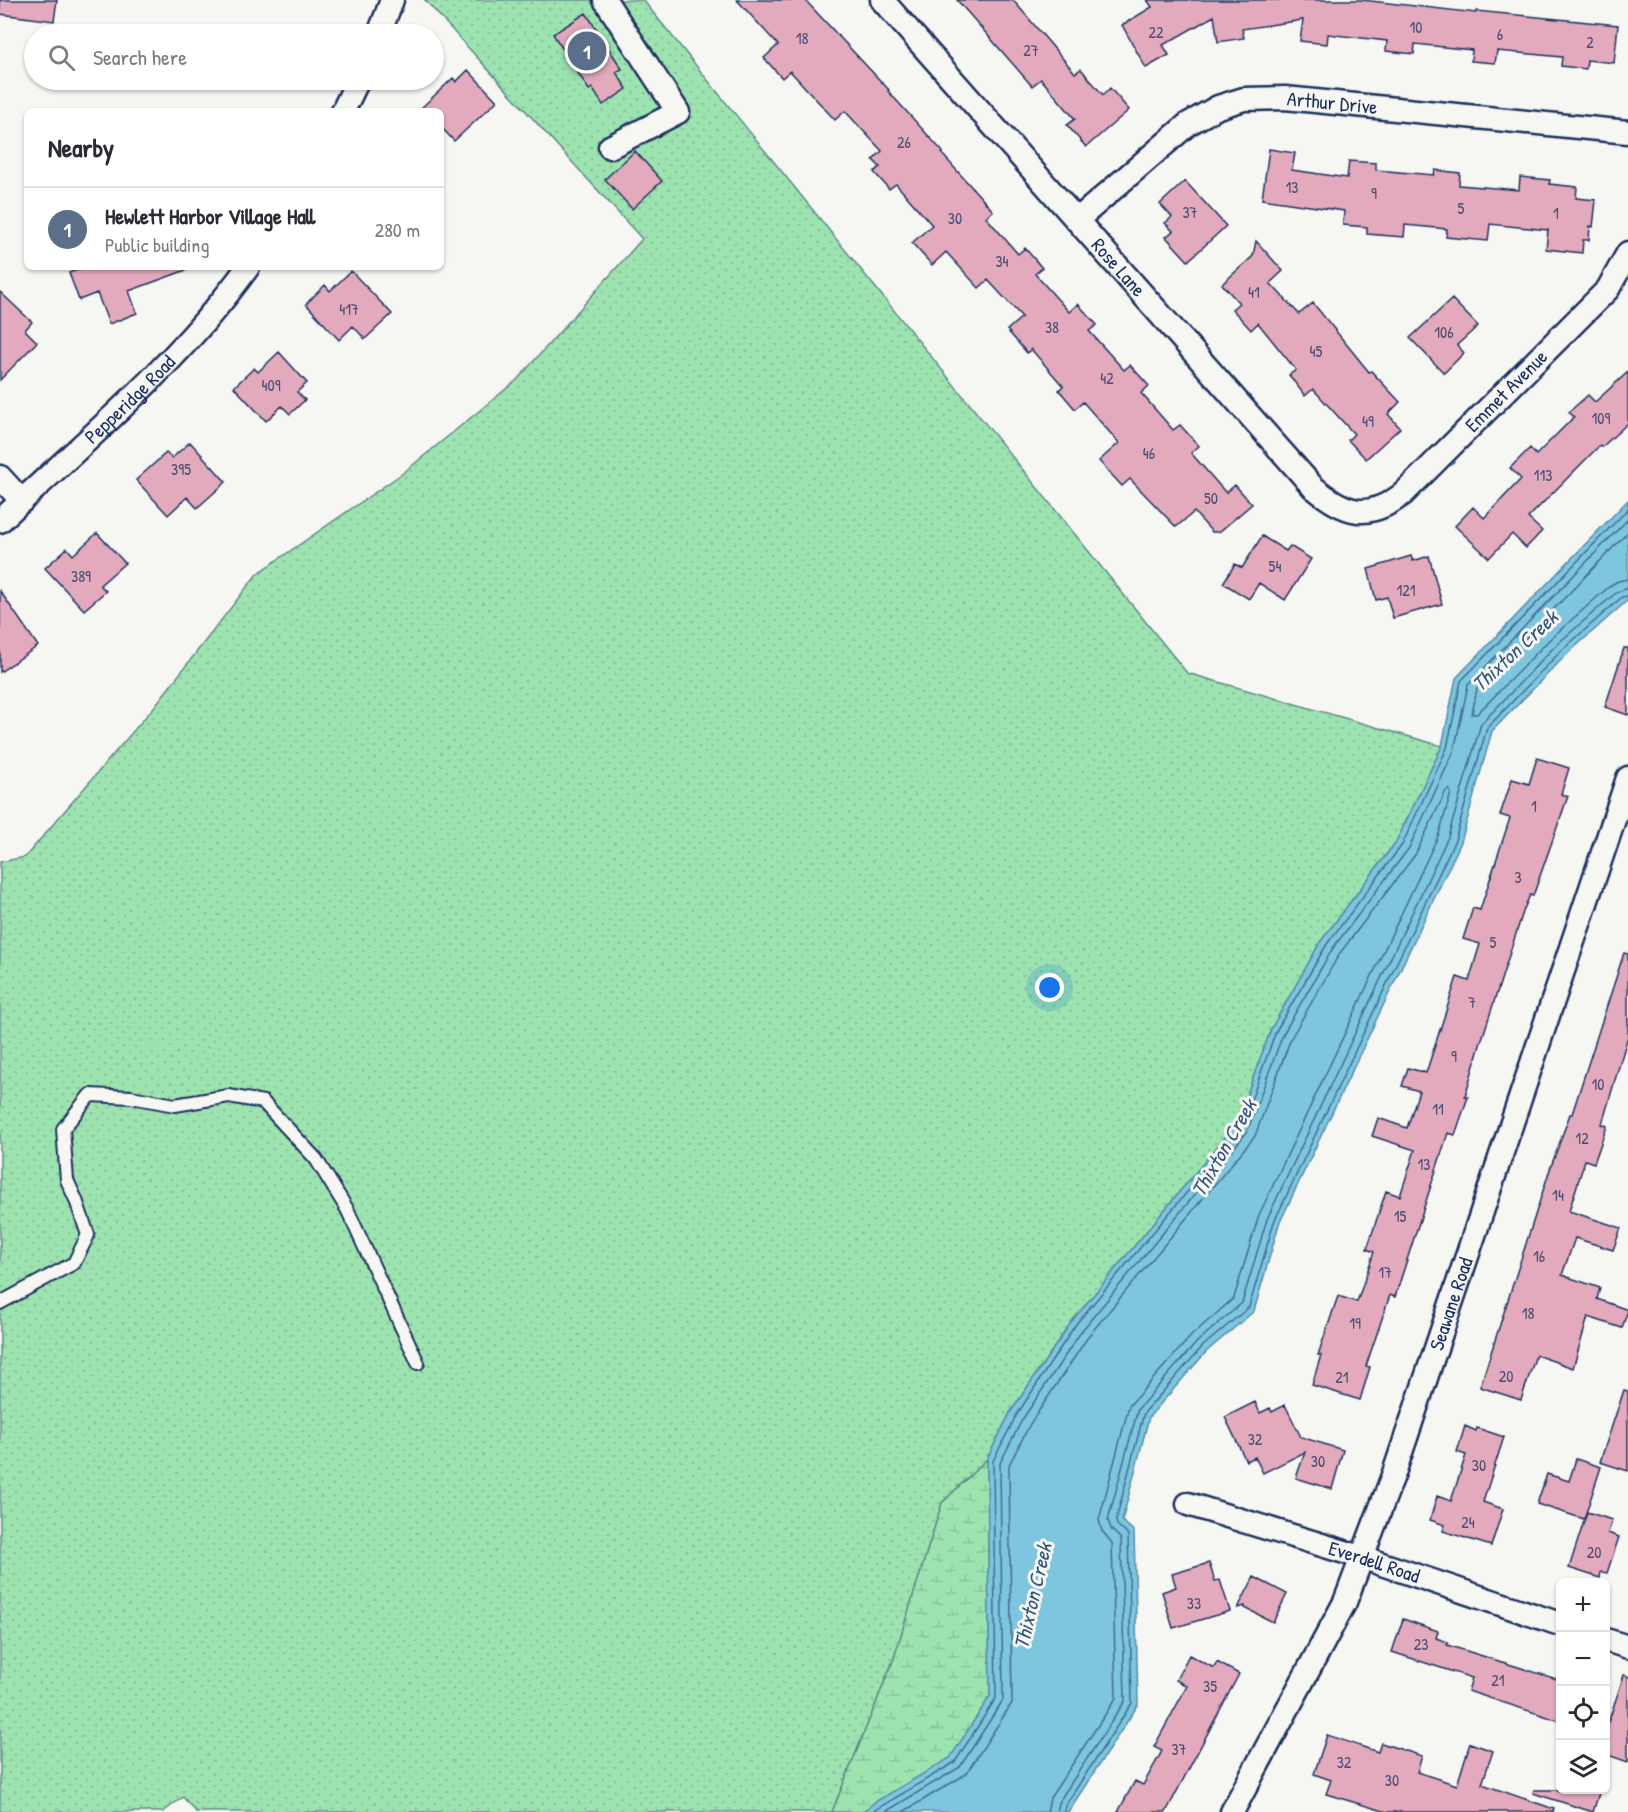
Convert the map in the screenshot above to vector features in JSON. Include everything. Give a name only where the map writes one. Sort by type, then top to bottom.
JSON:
[{"type":"street","points":[[383,24],[392,0]]},
{"type":"street","points":[[605,0],[678,112],[610,147]]},
{"type":"street","name":"Rose Lane","points":[[882,0],[1313,487],[1331,502],[1349,511],[1369,512]]},
{"type":"street","points":[[344,108],[353,90]]},
{"type":"street","name":"Arthur Drive","points":[[1077,220],[1188,124],[1218,107],[1244,99],[1285,98],[1628,132]]},
{"type":"street","name":"Emmet Avenue","points":[[1369,512],[1389,504],[1403,494],[1608,289],[1628,253]]},
{"type":"street","name":"Pepperidge Road","points":[[0,521],[160,372],[224,301],[246,270]]},
{"type":"street","points":[[0,477],[22,501]]},
{"type":"street","name":"Seawane Road","points":[[1232,1812],[1345,1602],[1394,1473],[1628,778]]},
{"type":"street","name":"Everdell Road","points":[[1188,1504],[1361,1557],[1556,1623]]},
{"type":"street","points":[[1610,1642],[1628,1647]]},
{"type":"lane","points":[[0,1303],[74,1263],[88,1235],[67,1180],[63,1129],[90,1095],[131,1097],[175,1105],[229,1096],[263,1102],[316,1159],[347,1209],[418,1363]]},
{"type":"green space","points":[[425,0],[643,0],[1187,673],[1442,746],[1396,842],[1321,941],[1271,1029],[1236,1124],[1072,1321],[1010,1413],[987,1459],[942,1503],[893,1661],[832,1812],[196,1812],[183,1797],[163,1812],[0,1812],[0,862],[25,857],[154,707],[257,574],[403,473],[517,380],[642,239]]},
{"type":"green space","points":[[987,1459],[990,1696],[951,1758],[875,1802],[862,1812],[832,1812],[893,1661],[942,1503]]},
{"type":"water","name":"Thixton Creek","points":[[1628,500],[1628,600],[1566,655],[1492,731],[1461,842],[1279,1224],[1254,1311],[1207,1351],[1149,1417],[1122,1521],[1134,1531],[1138,1705],[1068,1812],[862,1812],[950,1758],[990,1696],[987,1459],[1010,1413],[1072,1321],[1236,1124],[1271,1029],[1321,941],[1396,842],[1442,746],[1456,678]]},
{"type":"building","points":[[0,0],[57,0],[54,21],[0,14]]},
{"type":"building","points":[[737,0],[805,0],[889,90],[993,211],[986,217],[1018,254],[1025,248],[1042,268],[1035,274],[1069,312],[1078,304],[1097,325],[1089,331],[1124,370],[1130,365],[1149,386],[1141,393],[1173,430],[1180,425],[1199,446],[1191,453],[1226,493],[1235,485],[1252,504],[1219,532],[1212,532],[1194,512],[1176,527],[1130,479],[1122,486],[1099,461],[1119,443],[1083,402],[1075,409],[1059,390],[1063,386],[1031,349],[1027,353],[1007,330],[1022,317],[988,280],[979,288],[946,252],[932,265],[912,243],[932,225],[896,184],[889,189],[874,172],[880,167],[873,160],[882,151],[845,111],[835,120],[790,71],[782,78],[764,58],[778,45]]},
{"type":"building","points":[[957,0],[1013,0],[1075,73],[1081,69],[1103,95],[1110,88],[1129,110],[1086,147],[1067,125],[1075,119],[1041,79],[1032,86]]},
{"type":"building","points":[[1147,0],[1362,0],[1476,13],[1476,11],[1618,25],[1614,63],[1587,60],[1586,69],[1561,66],[1562,57],[1497,51],[1495,63],[1471,61],[1472,50],[1415,44],[1414,54],[1386,51],[1387,41],[1328,34],[1327,44],[1300,41],[1303,20],[1242,29],[1244,38],[1218,42],[1214,16],[1163,45],[1169,55],[1146,68],[1122,25],[1152,7]]},
{"type":"building","points":[[586,13],[622,69],[616,72],[627,89],[603,105],[592,88],[589,90],[553,34]]},
{"type":"building","points":[[468,70],[497,101],[454,141],[444,130],[444,108],[421,108],[440,90],[444,90],[444,86],[453,78],[456,82]]},
{"type":"building","points":[[1269,149],[1295,153],[1292,170],[1347,178],[1349,161],[1376,163],[1376,170],[1434,175],[1435,170],[1460,173],[1459,185],[1519,190],[1520,177],[1550,180],[1549,184],[1577,187],[1576,198],[1596,200],[1593,227],[1590,226],[1589,240],[1583,240],[1582,253],[1546,249],[1548,230],[1490,224],[1488,241],[1446,237],[1447,229],[1405,225],[1404,237],[1367,234],[1367,227],[1343,225],[1344,211],[1262,199]]},
{"type":"building","points":[[635,151],[662,181],[632,209],[605,179]]},
{"type":"building","points":[[1185,181],[1226,226],[1188,261],[1166,237],[1173,231],[1165,223],[1172,217],[1160,204]]},
{"type":"building","points":[[1256,241],[1283,271],[1270,283],[1299,314],[1313,303],[1369,372],[1371,371],[1400,402],[1388,414],[1400,428],[1366,459],[1348,440],[1354,434],[1313,389],[1305,396],[1289,375],[1296,370],[1258,323],[1251,330],[1232,309],[1239,303],[1222,284],[1253,256]]},
{"type":"building","points":[[77,270],[186,270],[129,291],[137,313],[109,324],[97,293],[79,300],[69,273]]},
{"type":"building","points":[[351,271],[392,314],[365,339],[353,326],[339,340],[306,304],[325,285],[330,291]]},
{"type":"building","points":[[0,292],[32,322],[25,330],[37,342],[0,380]]},
{"type":"building","points":[[1452,299],[1478,326],[1457,345],[1464,353],[1444,373],[1410,338]]},
{"type":"building","points":[[279,352],[307,383],[297,392],[305,400],[290,414],[282,406],[266,421],[234,387],[254,368],[258,372]]},
{"type":"building","points":[[1628,372],[1628,423],[1602,447],[1600,445],[1528,518],[1542,531],[1526,548],[1512,534],[1489,558],[1455,526],[1473,507],[1484,518],[1521,479],[1510,468],[1530,448],[1536,455],[1574,417],[1569,412],[1588,395],[1595,402]]},
{"type":"building","points":[[190,442],[226,482],[197,508],[187,497],[168,515],[136,480],[166,453],[172,458]]},
{"type":"building","points":[[97,533],[125,563],[100,585],[106,591],[84,610],[45,568],[67,548],[73,555]]},
{"type":"building","points":[[1262,536],[1286,551],[1290,546],[1311,559],[1285,600],[1259,583],[1249,599],[1223,583],[1235,564],[1242,568]]},
{"type":"building","points":[[1411,556],[1413,561],[1429,556],[1442,604],[1393,618],[1387,597],[1376,600],[1368,569]]},
{"type":"building","points":[[0,591],[38,646],[0,672]]},
{"type":"building","points":[[1624,648],[1628,648],[1628,715],[1605,707]]},
{"type":"building","points":[[1537,758],[1569,768],[1561,794],[1568,796],[1533,896],[1530,895],[1524,909],[1480,1045],[1465,1096],[1468,1097],[1455,1135],[1448,1133],[1395,1297],[1390,1295],[1366,1366],[1370,1367],[1360,1400],[1312,1385],[1321,1355],[1318,1355],[1338,1296],[1357,1302],[1374,1252],[1367,1249],[1386,1191],[1400,1196],[1415,1150],[1372,1136],[1378,1118],[1407,1128],[1419,1091],[1402,1086],[1408,1068],[1426,1073],[1457,977],[1469,981],[1480,944],[1463,939],[1473,908],[1480,910],[1510,818],[1500,815],[1512,779],[1529,784]]},
{"type":"building","points":[[1624,953],[1628,954],[1628,1036],[1602,1124],[1607,1126],[1594,1163],[1585,1160],[1569,1211],[1621,1228],[1613,1250],[1575,1238],[1562,1275],[1600,1288],[1597,1299],[1628,1310],[1622,1328],[1588,1317],[1573,1368],[1536,1355],[1521,1400],[1480,1387],[1549,1172],[1570,1114],[1572,1114]]},
{"type":"building","points":[[1624,1390],[1628,1391],[1628,1471],[1600,1462]]},
{"type":"building","points":[[1255,1402],[1260,1413],[1270,1408],[1272,1412],[1285,1405],[1301,1437],[1343,1450],[1332,1489],[1296,1478],[1305,1452],[1263,1473],[1255,1457],[1246,1461],[1225,1417]]},
{"type":"building","points":[[1465,1426],[1476,1431],[1477,1428],[1504,1437],[1483,1502],[1503,1509],[1491,1546],[1443,1531],[1445,1525],[1430,1520],[1437,1496],[1451,1501],[1466,1455],[1457,1452]]},
{"type":"building","points":[[1576,1459],[1601,1467],[1584,1519],[1537,1504],[1547,1474],[1569,1481]]},
{"type":"building","points":[[1587,1512],[1612,1520],[1608,1533],[1619,1537],[1607,1573],[1601,1572],[1600,1578],[1569,1568]]},
{"type":"building","points":[[1209,1563],[1215,1581],[1220,1580],[1230,1611],[1173,1628],[1162,1592],[1176,1587],[1172,1574]]},
{"type":"building","points":[[1254,1577],[1287,1594],[1273,1622],[1245,1606],[1238,1608]]},
{"type":"building","points":[[1403,1619],[1438,1631],[1436,1638],[1448,1642],[1447,1645],[1556,1679],[1556,1720],[1468,1691],[1472,1678],[1392,1652]]},
{"type":"building","points":[[1189,1655],[1214,1668],[1217,1662],[1239,1674],[1166,1812],[1118,1812],[1135,1781],[1143,1785],[1162,1751],[1154,1747],[1187,1686],[1176,1680]]},
{"type":"building","points":[[1624,1675],[1628,1676],[1628,1762],[1610,1756],[1610,1717]]},
{"type":"building","points":[[1327,1735],[1378,1752],[1381,1743],[1422,1756],[1417,1772],[1457,1785],[1470,1743],[1493,1751],[1482,1784],[1554,1809],[1553,1812],[1387,1812],[1326,1794],[1331,1780],[1314,1774]]},
{"type":"building","points":[[1534,1790],[1556,1790],[1556,1794],[1599,1794],[1593,1812],[1533,1793]]},
{"type":"place","name":"Hewlett Harbor Village Hall","points":[[587,51]]}]
